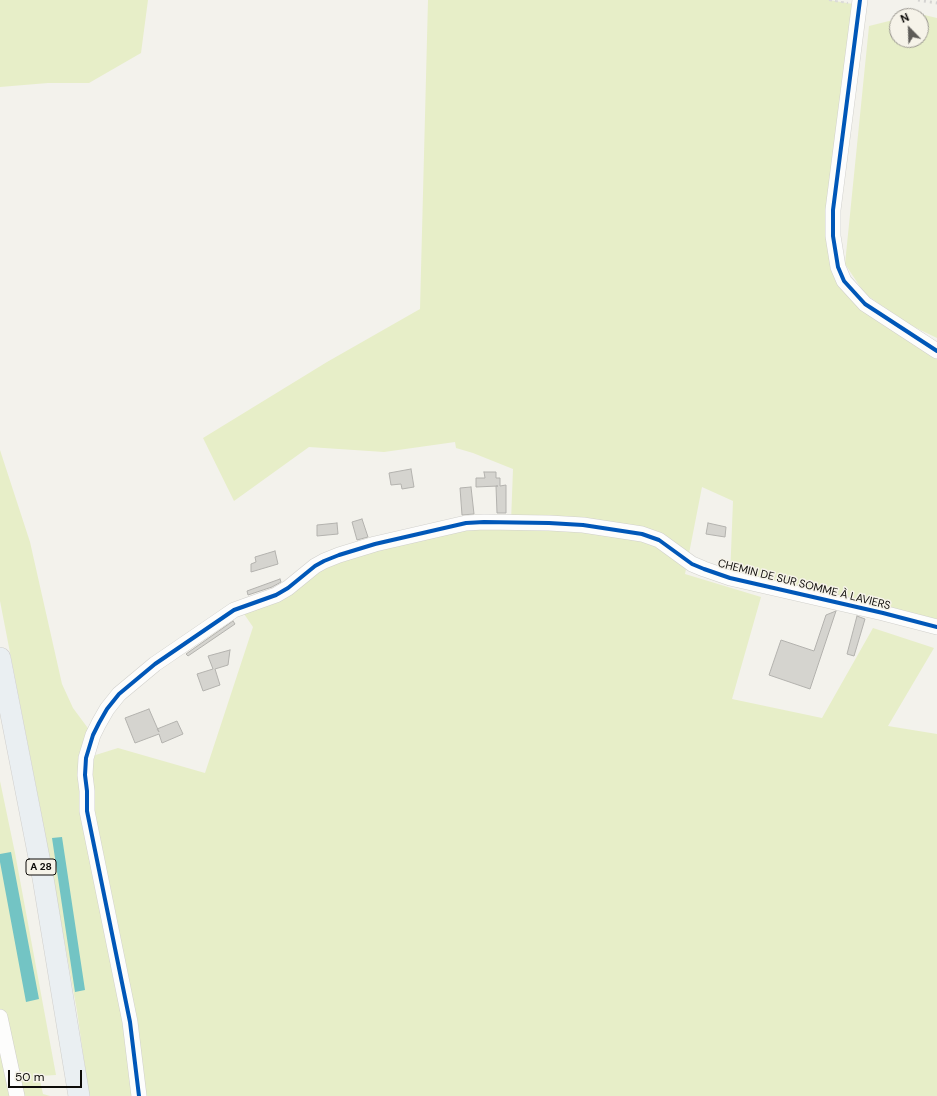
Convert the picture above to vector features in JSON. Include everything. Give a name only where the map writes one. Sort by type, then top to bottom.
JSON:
[{"type":"highway","name":"A 28","points":[[0,658],[43,878],[72,1087]]},
{"type":"highway","name":"A 28","points":[[0,722],[47,971],[72,1087]]},
{"type":"street","points":[[860,2],[833,210],[833,236],[838,267],[844,281],[865,304],[937,351]]},
{"type":"street","name":"CHEMIN DE SUR SOMME À LAVIERS","points":[[139,1096],[130,1022],[87,811],[85,775],[86,758],[93,735],[107,709],[119,694],[155,664],[234,610],[288,588],[324,561],[375,544],[466,523],[549,523],[583,525],[642,534],[659,540],[692,564],[717,574],[937,627]]},
{"type":"street","points":[[0,1018],[17,1096]]},
{"type":"path","points":[[829,0],[860,2]]},
{"type":"green space","points":[[0,0],[148,0],[141,53],[89,83],[48,83],[0,87]]},
{"type":"green space","points":[[428,0],[829,0],[859,5],[835,191],[844,281],[937,351],[937,627],[730,578],[733,501],[702,487],[685,574],[761,597],[732,699],[822,718],[873,628],[934,648],[888,726],[937,734],[937,1096],[89,1096],[77,1011],[45,833],[0,601],[0,450],[30,542],[62,684],[73,708],[93,735],[86,758],[118,748],[205,773],[253,627],[240,608],[315,566],[375,544],[511,522],[513,469],[456,448],[455,442],[384,452],[309,447],[234,501],[203,438],[327,362],[420,309]]},
{"type":"green space","points":[[929,16],[937,18],[937,338],[910,325],[865,294],[845,264],[869,26],[889,21],[889,48],[929,48]]},
{"type":"green space","points":[[0,781],[15,853],[56,1075],[39,1076],[43,1094],[50,1096],[0,1096]]},
{"type":"water","points":[[62,837],[85,990],[75,992],[52,838]]},
{"type":"water","points":[[11,852],[39,999],[26,1002],[0,862],[0,854]]},
{"type":"building","points":[[411,469],[414,487],[402,489],[401,484],[391,485],[389,473]]},
{"type":"building","points":[[484,472],[496,472],[496,478],[500,478],[500,486],[506,485],[506,513],[497,513],[496,486],[476,487],[476,478],[485,478]]},
{"type":"building","points":[[471,487],[474,514],[462,515],[460,488]]},
{"type":"building","points":[[362,519],[368,537],[357,540],[352,522]]},
{"type":"building","points":[[337,523],[338,534],[317,536],[317,525]]},
{"type":"building","points":[[708,523],[726,527],[725,537],[706,534]]},
{"type":"building","points":[[275,551],[278,564],[251,572],[251,564],[256,562],[255,557]]},
{"type":"building","points":[[280,579],[281,582],[272,587],[248,595],[247,591]]},
{"type":"building","points":[[836,611],[810,689],[769,675],[781,640],[814,651],[826,615]]},
{"type":"building","points":[[857,616],[865,619],[854,656],[847,654]]},
{"type":"building","points":[[233,621],[235,624],[188,656],[186,654]]},
{"type":"building","points":[[230,650],[228,665],[215,669],[220,685],[203,691],[197,674],[213,669],[208,656]]},
{"type":"building","points":[[149,709],[158,729],[177,721],[183,734],[162,743],[159,734],[135,743],[125,718]]},
{"type":"railway","points":[[918,0],[937,3]]},
{"type":"cycle path","points":[[860,0],[833,210],[833,236],[838,267],[844,281],[865,304],[937,351]]},
{"type":"cycle path","points":[[139,1096],[130,1022],[87,811],[85,775],[86,758],[93,735],[99,723],[107,709],[119,694],[155,664],[234,610],[276,595],[288,588],[315,566],[324,561],[375,544],[466,523],[549,523],[583,525],[642,534],[659,540],[692,564],[730,578],[937,627]]}]
